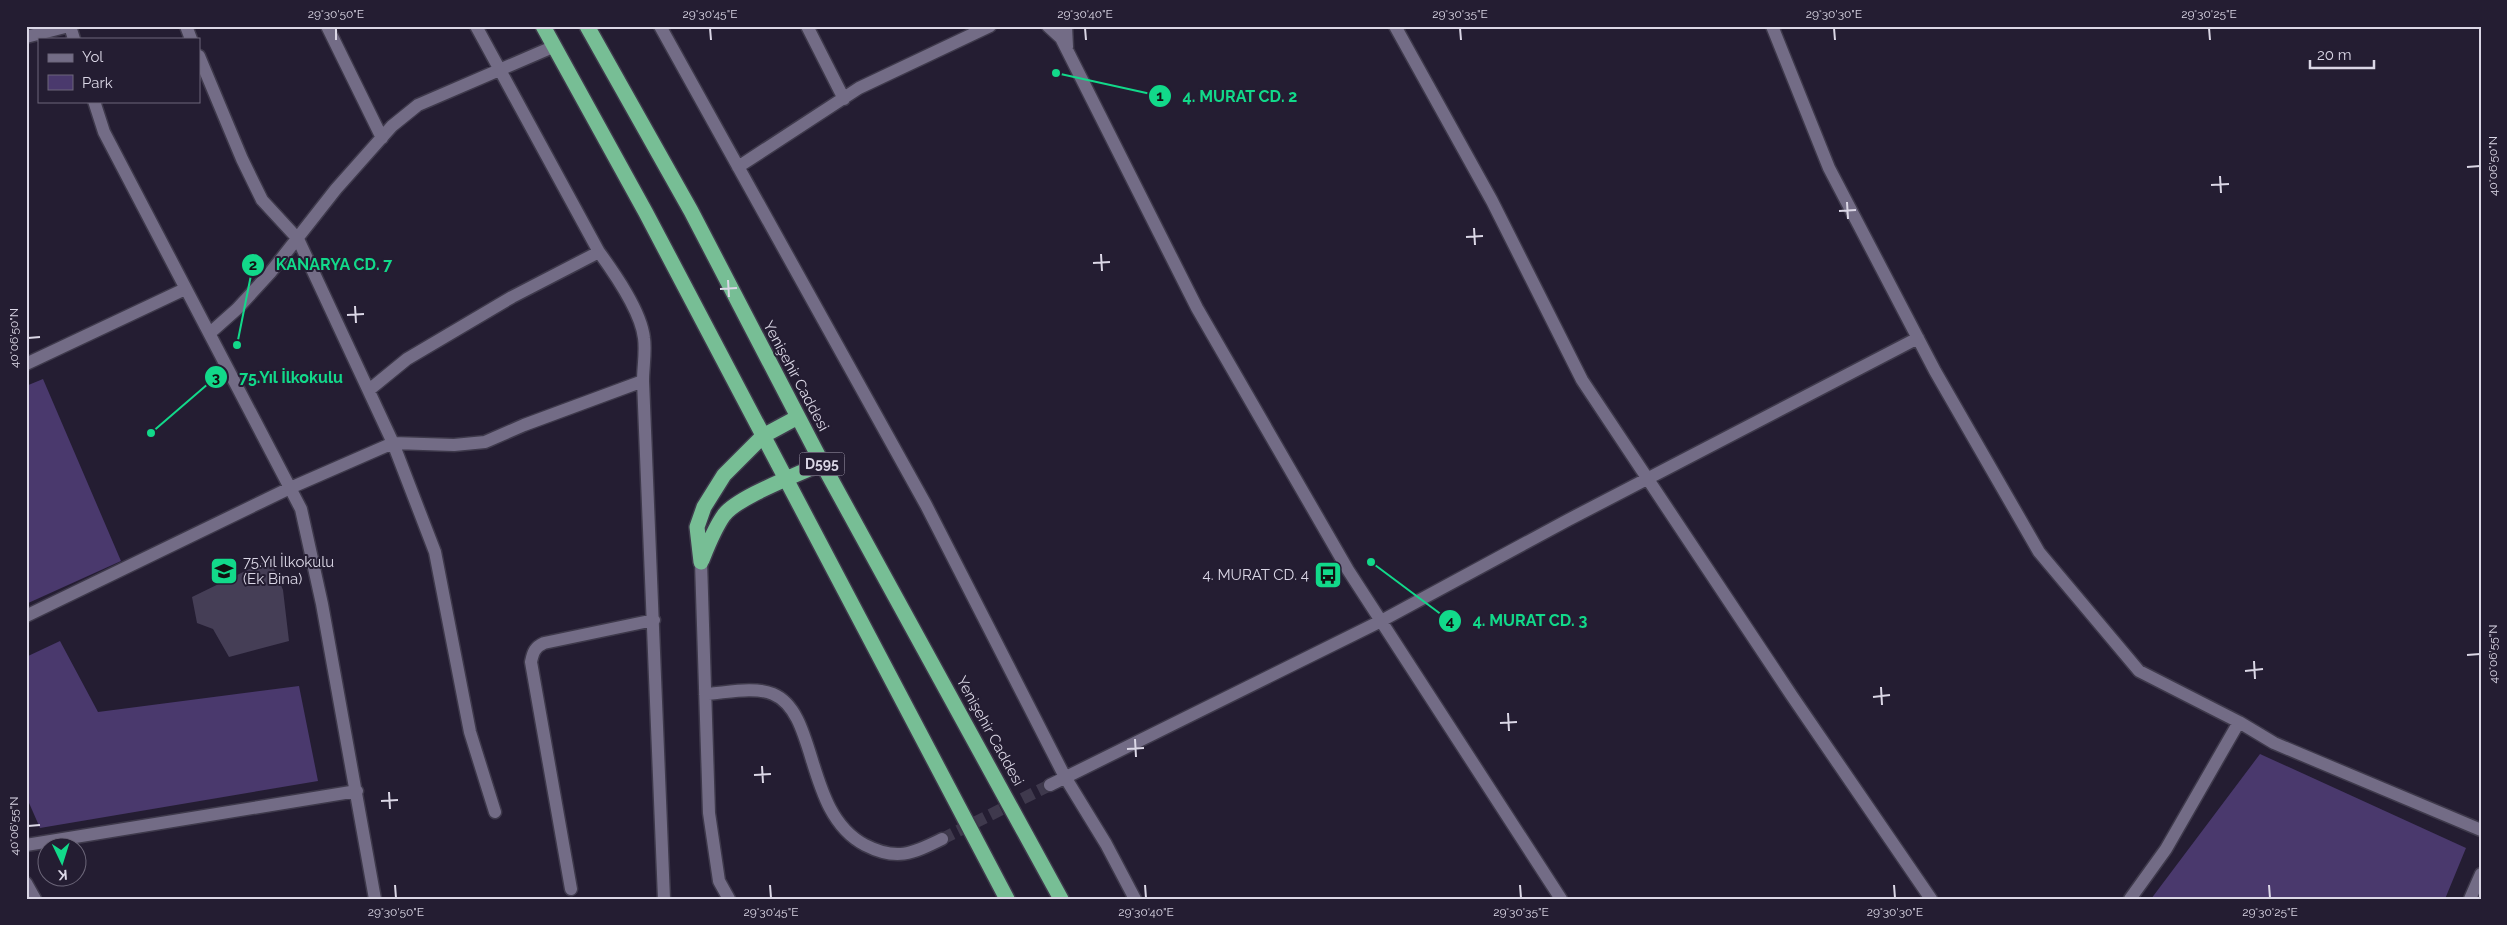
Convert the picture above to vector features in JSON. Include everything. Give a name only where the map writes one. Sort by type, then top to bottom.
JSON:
[{"type":"highway","name":"D595","points":[[543,26],[642,204],[762,436],[1007,899]]},
{"type":"highway","name":"Yenişehir Caddesi","points":[[587,26],[691,211],[822,463],[1061,899]]},
{"type":"highway","points":[[701,562],[697,527],[704,507],[724,476],[762,436],[798,417]]},
{"type":"highway","points":[[701,562],[716,528],[725,514],[743,500],[822,463]]},
{"type":"street","points":[[26,37],[70,26],[74,38]]},
{"type":"street","points":[[186,26],[191,38]]},
{"type":"street","points":[[327,26],[382,138]]},
{"type":"street","points":[[476,26],[599,252],[635,311],[644,337],[643,381],[664,899]]},
{"type":"street","points":[[660,26],[926,505],[1065,778],[1106,844],[1135,899]]},
{"type":"street","points":[[807,26],[844,99]]},
{"type":"street","points":[[738,167],[859,88],[990,26]]},
{"type":"street","points":[[1048,26],[1062,38],[1197,308],[1348,570],[1561,899]]},
{"type":"street","points":[[1066,26],[1067,50]]},
{"type":"street","points":[[1395,26],[1492,201],[1582,380],[1646,479],[1930,899]]},
{"type":"street","points":[[1772,26],[1829,168],[1918,338],[2039,552],[2139,671],[2239,722],[2274,743],[2481,830]]},
{"type":"street","points":[[210,333],[237,309],[298,239],[336,189],[392,126],[418,105],[554,46]]},
{"type":"street","points":[[200,58],[262,200],[298,239],[394,444],[435,552],[470,732],[495,812]]},
{"type":"street","points":[[94,102],[104,132],[301,509],[322,604],[375,899]]},
{"type":"street","points":[[369,390],[415,354],[512,297],[599,252]]},
{"type":"street","points":[[26,364],[185,289]]},
{"type":"street","points":[[1050,785],[1381,621],[1646,479],[1918,338]]},
{"type":"street","points":[[26,616],[290,488],[394,444],[454,445],[485,442],[524,424],[643,381]]},
{"type":"street","points":[[701,562],[709,813],[720,881],[727,898]]},
{"type":"street","points":[[571,889],[531,662],[532,654],[536,647],[544,643],[654,620]]},
{"type":"street","points":[[705,694],[754,691],[773,694],[788,706],[801,729],[827,806],[839,826],[854,839],[876,850],[896,855],[914,853],[942,839]]},
{"type":"street","points":[[2130,899],[2166,850],[2239,722]]},
{"type":"street","points":[[26,845],[357,791]]},
{"type":"street","points":[[2470,899],[2481,874]]},
{"type":"street","points":[[26,883],[35,899]]},
{"type":"green space","points":[[43,379],[121,561],[26,604],[26,386]]},
{"type":"green space","points":[[60,641],[98,712],[299,686],[318,781],[40,828],[26,796],[26,657]]},
{"type":"green space","points":[[2260,754],[2466,848],[2445,899],[2151,899]]},
{"type":"building","points":[[270,559],[283,590],[289,641],[229,657],[213,629],[197,623],[192,597]]},
{"type":"tunnel","points":[[942,839],[1050,785]]},
{"type":"place","name":"4. MURAT CD. 2","points":[[1056,73]]},
{"type":"place","name":"KANARYA CD. 7","points":[[237,345]]},
{"type":"place","name":"75.Yıl İlkokulu","points":[[151,433]]},
{"type":"place","name":"4. MURAT CD. 3","points":[[1371,562]]},
{"type":"place","name":"75.Yıl İlkokulu (Ek Bina)","points":[[224,571]]},
{"type":"place","name":"4. MURAT CD. 4","points":[[1328,575]]}]
